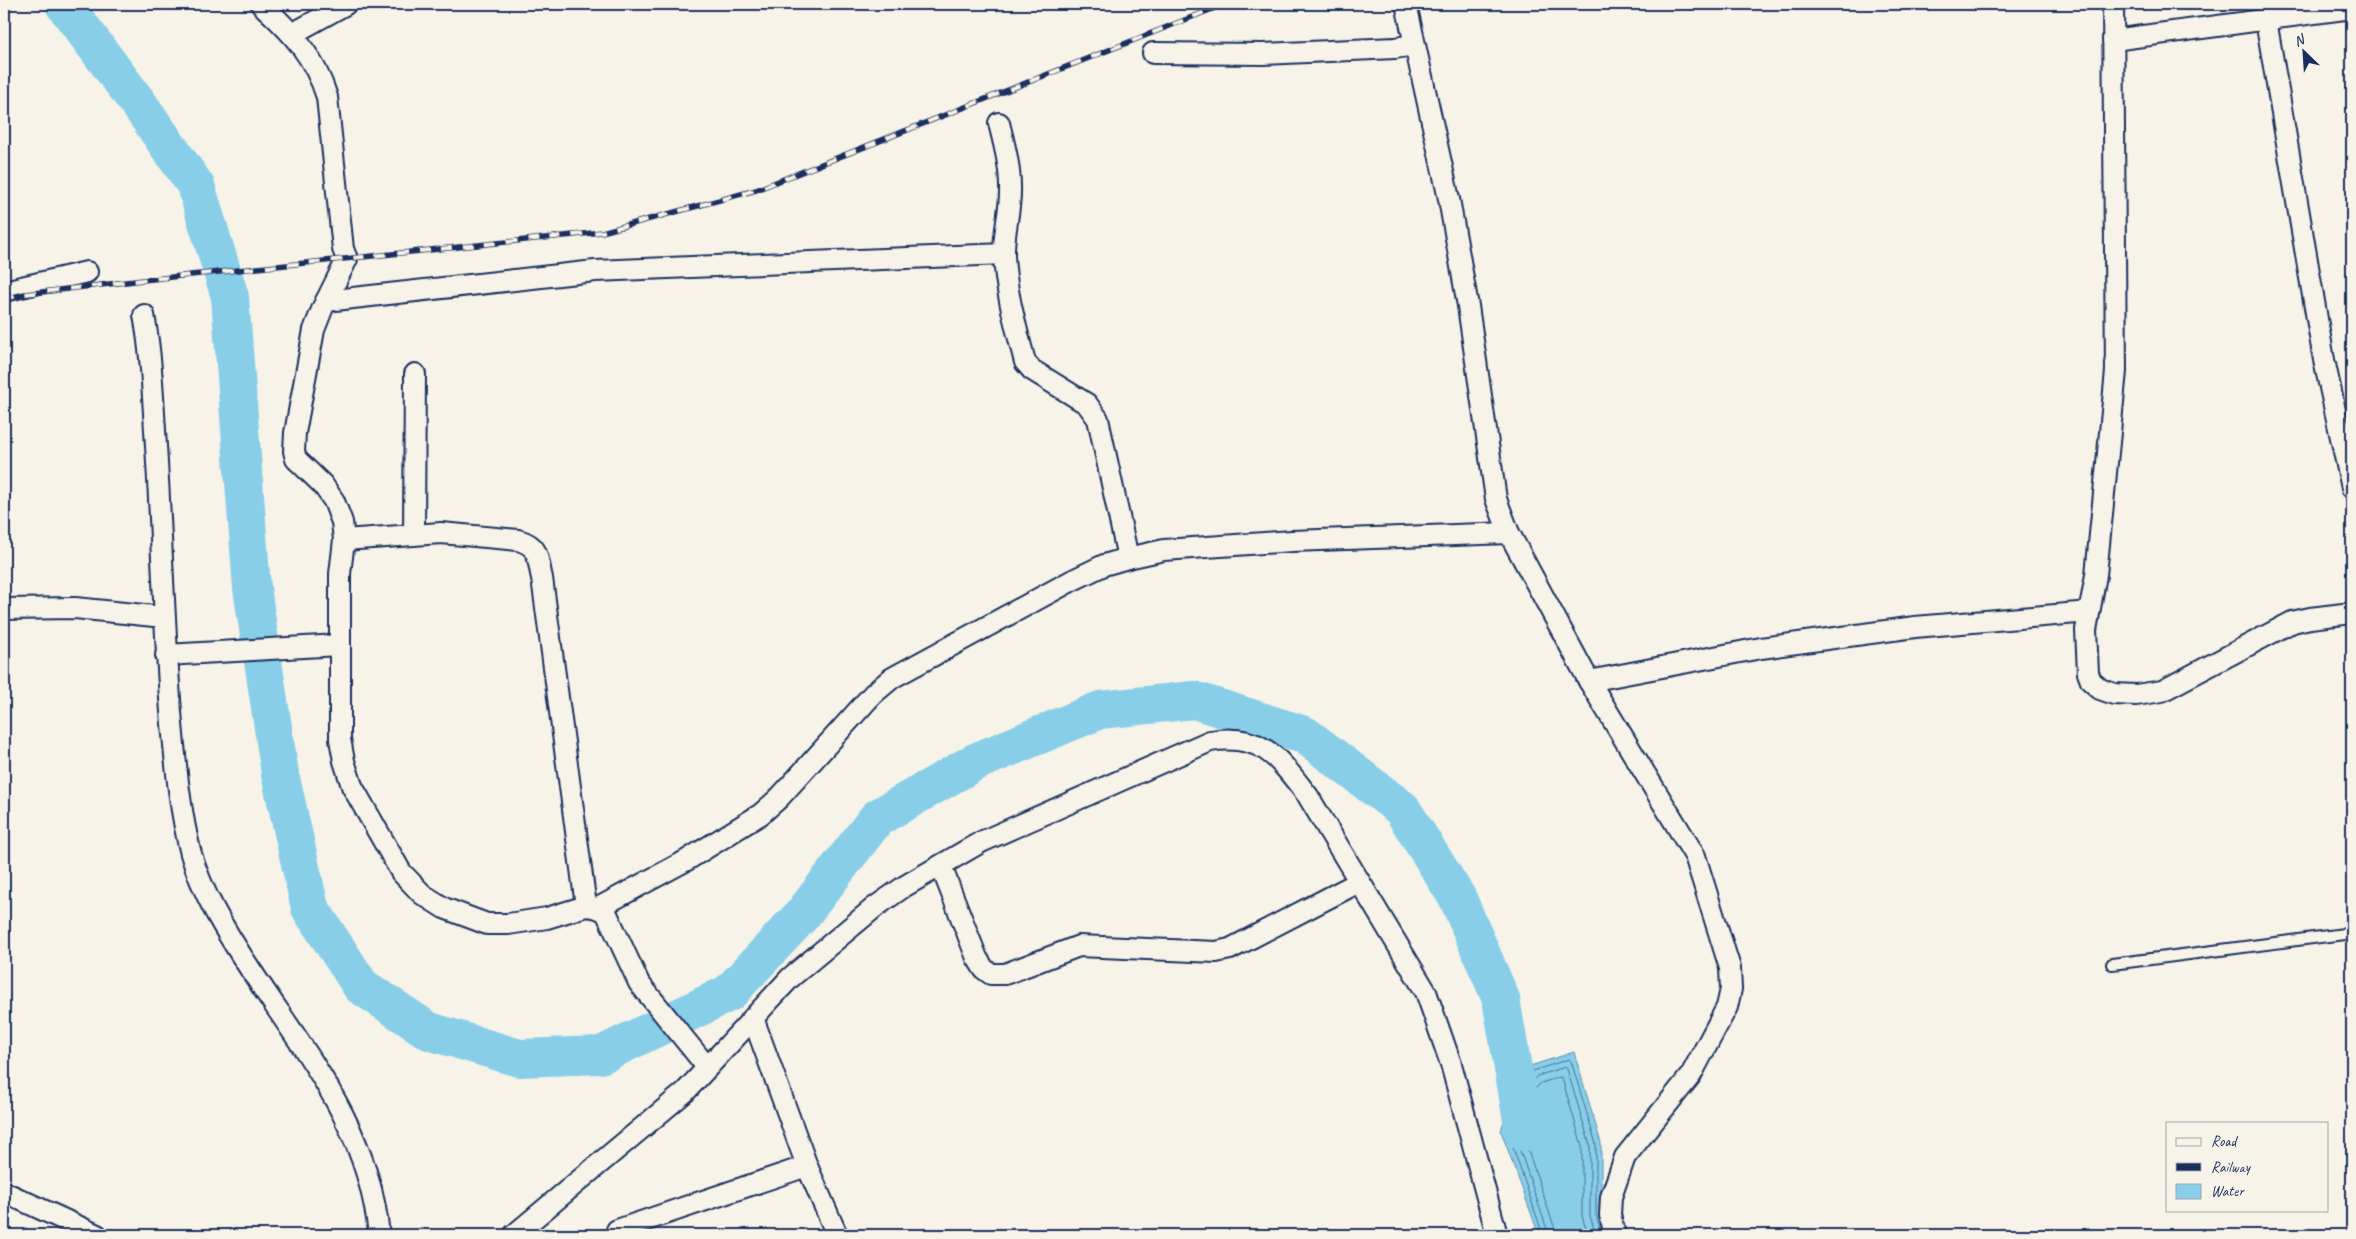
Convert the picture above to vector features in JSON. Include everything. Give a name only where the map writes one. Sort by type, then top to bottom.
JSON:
[{"type":"street","points":[[261,4],[292,34],[319,73],[327,97],[343,249],[347,259],[314,330],[295,433],[294,451],[296,460],[323,486],[334,501],[342,522],[344,540],[340,574],[339,645],[340,739],[344,761],[352,786],[406,877],[422,894],[444,908],[471,920],[487,924],[508,924],[547,918],[592,907],[687,860],[761,814],[779,798],[873,694],[892,678],[1104,565],[1164,550],[1292,541],[1509,533]]},
{"type":"street","points":[[292,34],[346,4]]},
{"type":"street","points":[[1406,4],[1456,238],[1468,306],[1496,499],[1509,533],[1589,682],[1694,856],[1730,968],[1732,988],[1727,1007],[1691,1075],[1625,1157],[1611,1197],[1610,1215],[1615,1235]]},
{"type":"street","points":[[2113,4],[2116,371],[2096,575],[2086,630],[2088,673],[2091,680],[2100,689],[2114,694],[2136,695],[2162,692],[2292,622],[2352,613]]},
{"type":"street","points":[[2113,40],[2352,8]]},
{"type":"street","points":[[2266,20],[2324,360],[2352,488]]},
{"type":"street","points":[[1153,53],[1263,54],[1394,48],[1414,44]]},
{"type":"street","points":[[999,122],[1009,168],[1010,188],[1004,254],[1010,305],[1025,362],[1032,370],[1087,404],[1098,419],[1128,558]]},
{"type":"street","points":[[326,301],[595,271],[1004,254]]},
{"type":"street","points":[[4,292],[87,272]]},
{"type":"street","points":[[144,315],[150,348],[166,656],[177,772],[185,828],[195,865],[207,898],[345,1116],[361,1152],[370,1182],[378,1235]]},
{"type":"street","points":[[414,535],[415,374]]},
{"type":"street","points":[[344,540],[442,534],[518,540],[530,543],[536,550],[542,578],[592,907]]},
{"type":"street","points":[[4,609],[83,609],[164,617]]},
{"type":"street","points":[[1589,682],[1771,646],[1915,627],[2089,612]]},
{"type":"street","points":[[166,656],[339,645]]},
{"type":"street","points":[[514,1235],[685,1092],[790,978],[875,907],[981,842],[1210,741],[1232,738],[1252,743],[1270,753],[1284,766],[1308,796],[1426,992],[1451,1064],[1497,1235]]},
{"type":"street","points":[[941,866],[977,958],[991,974],[1005,974],[1079,946],[1216,952],[1230,949],[1359,882]]},
{"type":"street","points":[[592,907],[606,912],[639,983],[707,1067]]},
{"type":"street","points":[[753,1018],[807,1166],[837,1235]]},
{"type":"street","points":[[617,1230],[807,1166]]},
{"type":"street","points":[[4,1192],[86,1233]]},
{"type":"lane","points":[[2112,964],[2352,932]]},
{"type":"water","points":[[1574,1052],[1601,1143],[1601,1215],[1607,1235],[1539,1235],[1501,1131],[1514,1084],[1530,1066]]},
{"type":"waterway","points":[[64,4],[141,107],[196,186],[230,297],[252,588],[280,774],[310,908],[361,986],[429,1031],[519,1058],[601,1055],[729,993],[802,915],[877,818],[975,762],[1100,710],[1194,700],[1305,735],[1402,809],[1458,899],[1501,999],[1524,1132]]},
{"type":"railway","points":[[4,299],[25,294],[143,280],[602,232],[756,190],[1225,4]]}]
